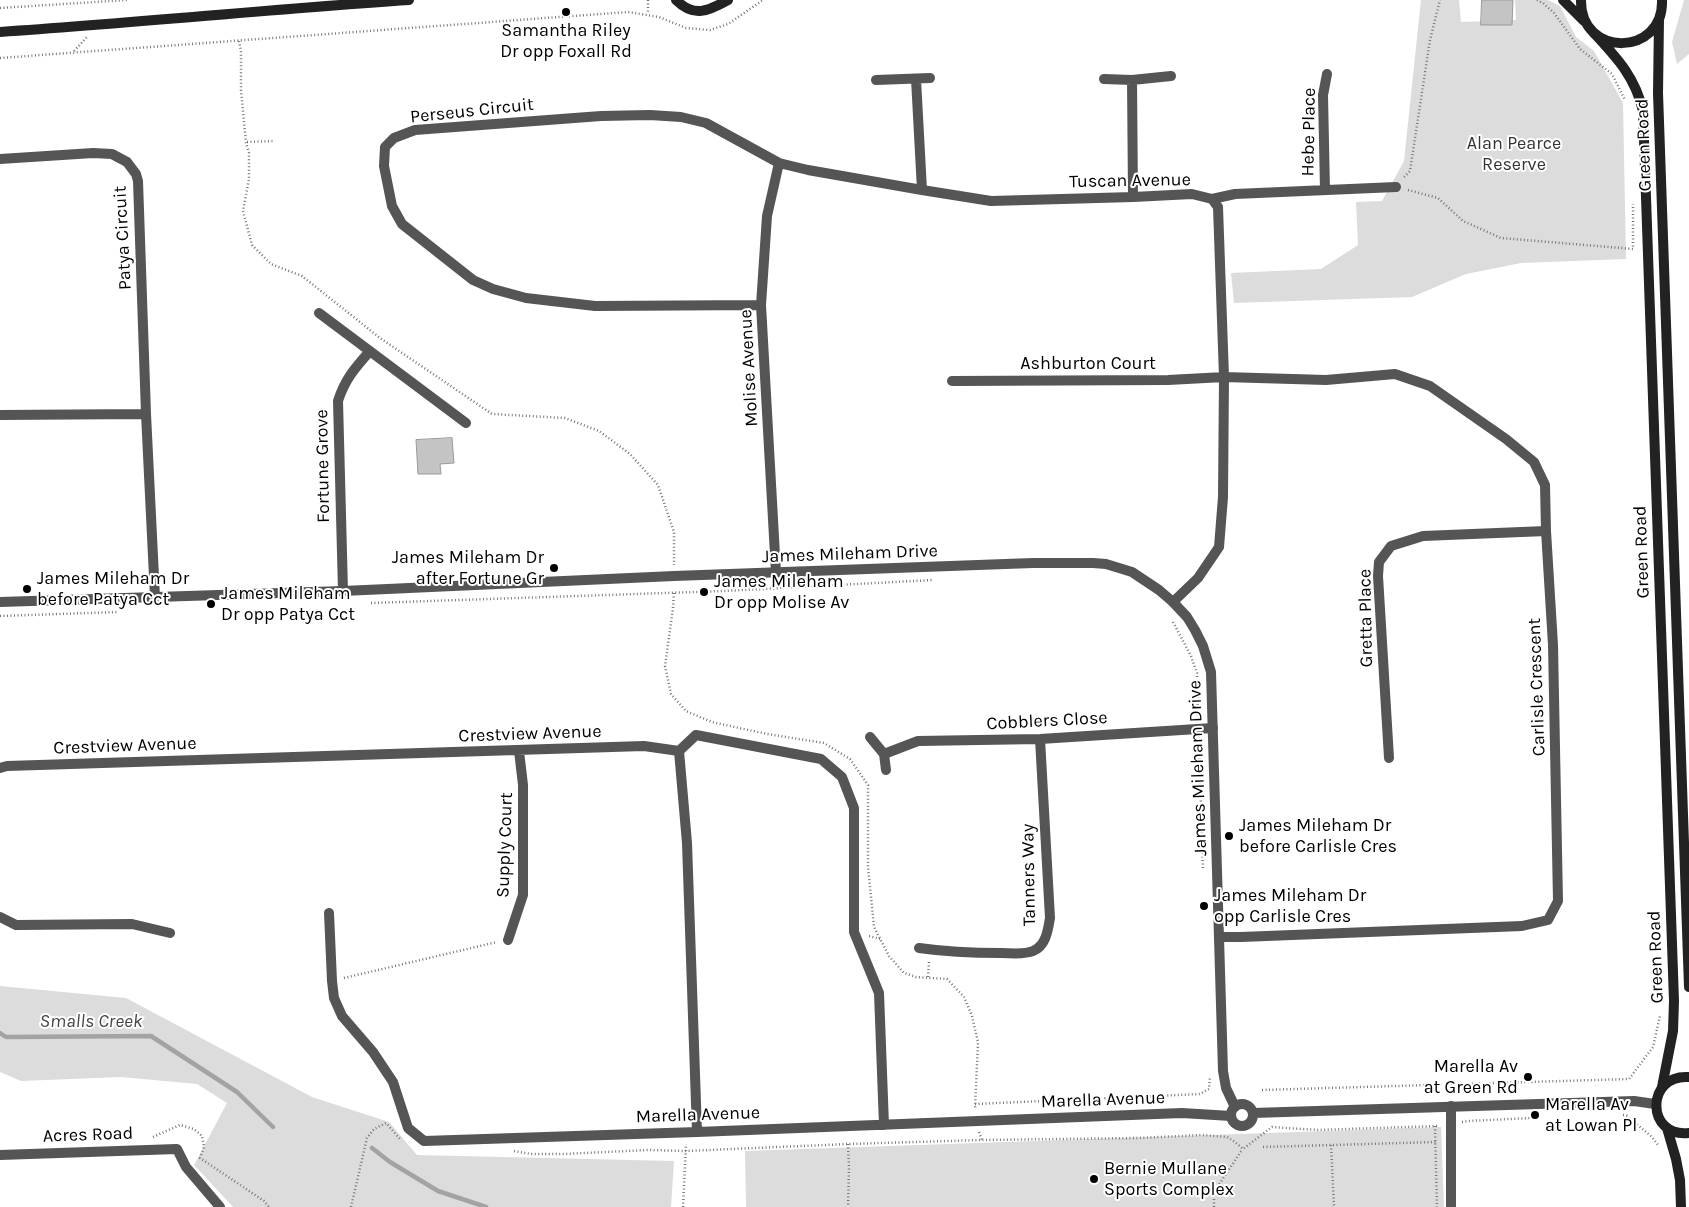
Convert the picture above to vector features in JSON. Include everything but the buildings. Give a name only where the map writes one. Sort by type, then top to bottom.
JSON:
[{"type":"main road","points":[[0,32],[410,0]]},
{"type":"main road","points":[[668,0],[678,2],[689,10],[700,11],[710,10],[724,1]]},
{"type":"main road","name":"Green Road","points":[[1563,0],[1590,28],[1629,74],[1644,111],[1674,1001],[1673,1030],[1662,1087],[1655,1104]]},
{"type":"main road","points":[[1581,0],[1582,13],[1590,28],[1603,39],[1615,43],[1639,40],[1651,32],[1667,0]]},
{"type":"main road","name":"Green Road","points":[[1661,10],[1658,102],[1689,987]]},
{"type":"main road","points":[[1662,1087],[1672,1079],[1682,1076],[1689,1077]]},
{"type":"main road","points":[[1655,1104],[1659,1119],[1667,1128],[1675,1132],[1689,1133]]},
{"type":"main road","points":[[1667,1128],[1680,1180],[1681,1207]]},
{"type":"street","name":"Hebe Place","points":[[1325,190],[1323,95],[1327,74]]},
{"type":"street","points":[[1104,79],[1132,80],[1171,76]]},
{"type":"street","points":[[876,80],[930,78]]},
{"type":"street","points":[[916,79],[922,190]]},
{"type":"street","points":[[1132,80],[1133,197]]},
{"type":"street","name":"Perseus Circuit","points":[[760,305],[595,306],[526,298],[493,289],[473,280],[402,224],[392,206],[388,191],[384,166],[385,147],[394,138],[415,130],[601,116],[650,115],[681,117],[706,123],[779,163]]},
{"type":"street","name":"Patya Circuit","points":[[0,159],[104,153],[120,157],[127,162],[136,174],[138,181],[146,414],[155,597]]},
{"type":"street","name":"Tuscan Avenue","points":[[779,163],[808,170],[992,201],[1192,194],[1212,199],[1218,207],[1224,377],[1223,489],[1219,547],[1198,578],[1173,602]]},
{"type":"street","name":"Molise Avenue","points":[[776,573],[760,305],[767,216],[779,163]]},
{"type":"street","name":"Hebe Place","points":[[1212,199],[1235,194],[1396,187]]},
{"type":"street","points":[[319,313],[466,424]]},
{"type":"street","name":"Fortune Grove","points":[[343,591],[338,401],[348,376],[370,351]]},
{"type":"street","name":"Carlisle Crescent","points":[[1220,936],[1241,937],[1522,926],[1548,920],[1558,900],[1553,645],[1544,485],[1534,462],[1506,439],[1430,386],[1394,374],[1326,380],[1224,377]]},
{"type":"street","name":"Ashburton Court","points":[[952,381],[1168,380],[1224,377]]},
{"type":"street","points":[[0,415],[146,414]]},
{"type":"street","name":"Gretta Place","points":[[1389,758],[1378,576],[1379,562],[1390,546],[1423,536],[1546,531]]},
{"type":"street","name":"James Mileham Drive","points":[[0,602],[343,591],[664,576],[1033,563],[1106,564],[1132,572],[1173,602],[1191,624],[1203,646],[1212,672],[1223,1071],[1233,1112]]},
{"type":"street","name":"Cobblers Close","points":[[884,754],[918,742],[1040,738],[1213,728]]},
{"type":"street","points":[[697,1132],[687,843],[679,751],[696,735],[821,758],[842,777],[854,808],[854,932],[879,994],[884,1124]]},
{"type":"street","points":[[870,737],[884,754],[886,770]]},
{"type":"street","name":"Tanners Way","points":[[919,948],[962,953],[1022,954],[1034,951],[1048,933],[1050,918],[1040,738]]},
{"type":"street","name":"Crestview Avenue","points":[[0,768],[7,766],[644,746],[679,751]]},
{"type":"street","name":"Supply Court","points":[[508,940],[523,895],[523,785],[518,751]]},
{"type":"street","name":"Marella Avenue","points":[[330,912],[334,998],[342,1016],[373,1052],[392,1082],[408,1128],[424,1141],[1233,1112]]},
{"type":"street","points":[[0,917],[16,925],[132,924],[170,933]]},
{"type":"street","points":[[1253,1113],[1634,1101],[1655,1104]]},
{"type":"street","points":[[1241,1104],[1246,1105],[1253,1113],[1251,1122],[1243,1126],[1235,1124],[1233,1112],[1241,1104]]},
{"type":"street","points":[[1451,1106],[1451,1207]]},
{"type":"street","name":"Acres Road","points":[[0,1155],[177,1149],[186,1167],[220,1207]]},
{"type":"path","points":[[0,8],[127,0]]},
{"type":"path","points":[[648,0],[648,14]]},
{"type":"path","points":[[1440,0],[1430,40],[1410,171],[1396,187],[1438,198],[1463,221],[1501,238],[1633,249],[1632,200]]},
{"type":"path","points":[[1537,0],[1554,13],[1580,48],[1612,74],[1627,104]]},
{"type":"path","points":[[0,58],[628,12],[664,18],[686,28],[710,30],[728,24],[760,1]]},
{"type":"path","points":[[246,142],[275,141]]},
{"type":"path","points":[[367,604],[724,591],[940,580]]},
{"type":"path","points":[[0,616],[124,612]]},
{"type":"path","points":[[1168,615],[1191,656],[1197,673],[1204,878]]},
{"type":"path","points":[[332,981],[508,940]]},
{"type":"path","points":[[928,978],[930,949]]},
{"type":"path","points":[[1262,1090],[1629,1079],[1653,1047]]},
{"type":"path","points":[[975,1104],[1200,1094],[1209,1089],[1210,1067]]},
{"type":"path","points":[[1616,1115],[1626,1115],[1652,1137],[1661,1149]]},
{"type":"path","points":[[1214,1207],[1214,1192],[1243,1149],[1272,1127],[1317,1130],[1435,1126],[1451,1125],[1468,1120],[1531,1118]]},
{"type":"path","points":[[1435,1126],[1437,1207]]},
{"type":"path","points":[[683,1207],[686,1151],[982,1140],[1138,1138],[1202,1134],[1226,1137],[1243,1149]]},
{"type":"path","points":[[1263,1147],[1436,1142]]},
{"type":"path","points":[[848,1144],[850,1168],[848,1207]]},
{"type":"path","points":[[1331,1144],[1334,1207]]},
{"type":"green space","name":"Alan Pearce Reserve","points":[[1421,0],[1459,0],[1461,22],[1516,20],[1515,0],[1548,0],[1560,6],[1576,37],[1594,51],[1623,103],[1626,259],[1521,263],[1466,274],[1412,297],[1234,303],[1231,273],[1321,269],[1358,245],[1356,202],[1382,201],[1404,161]]},
{"type":"green space","points":[[1684,0],[1689,0],[1689,54],[1677,64],[1672,42]]},
{"type":"green space","points":[[0,986],[126,998],[312,1097],[389,1122],[417,1155],[674,1161],[671,1207],[233,1207],[194,1165],[227,1103],[197,1084],[121,1077],[21,1081],[0,1072]]},
{"type":"green space","name":"Bernie Mullane Sports Complex","points":[[1441,1127],[1444,1207],[746,1207],[745,1151]]},
{"type":"waterway","name":"Smalls Creek","points":[[0,1033],[6,1037],[151,1036],[237,1092],[273,1127]]},
{"type":"waterway","name":"Smalls Creek","points":[[372,1148],[390,1162],[438,1191],[486,1207]]},
{"type":"place","name":"Samantha Riley Dr opp Foxall Rd","points":[[566,12]]},
{"type":"place","name":"James Mileham Dr after Fortune Gr","points":[[554,568]]},
{"type":"place","name":"James Mileham Dr before Patya Cct","points":[[27,589]]},
{"type":"place","name":"James Mileham Dr opp Molise Av","points":[[704,592]]},
{"type":"place","name":"James Mileham Dr opp Patya Cct","points":[[211,604]]},
{"type":"place","name":"James Mileham Dr before Carlisle Cres","points":[[1229,836]]},
{"type":"place","name":"James Mileham Dr opp Carlisle Cres","points":[[1204,906]]},
{"type":"place","name":"Marella Av at Green Rd","points":[[1528,1077]]},
{"type":"place","name":"Marella Av at Lowan Pl","points":[[1535,1115]]},
{"type":"place","name":"Bernie Mullane Sports Complex","points":[[1094,1179]]}]
